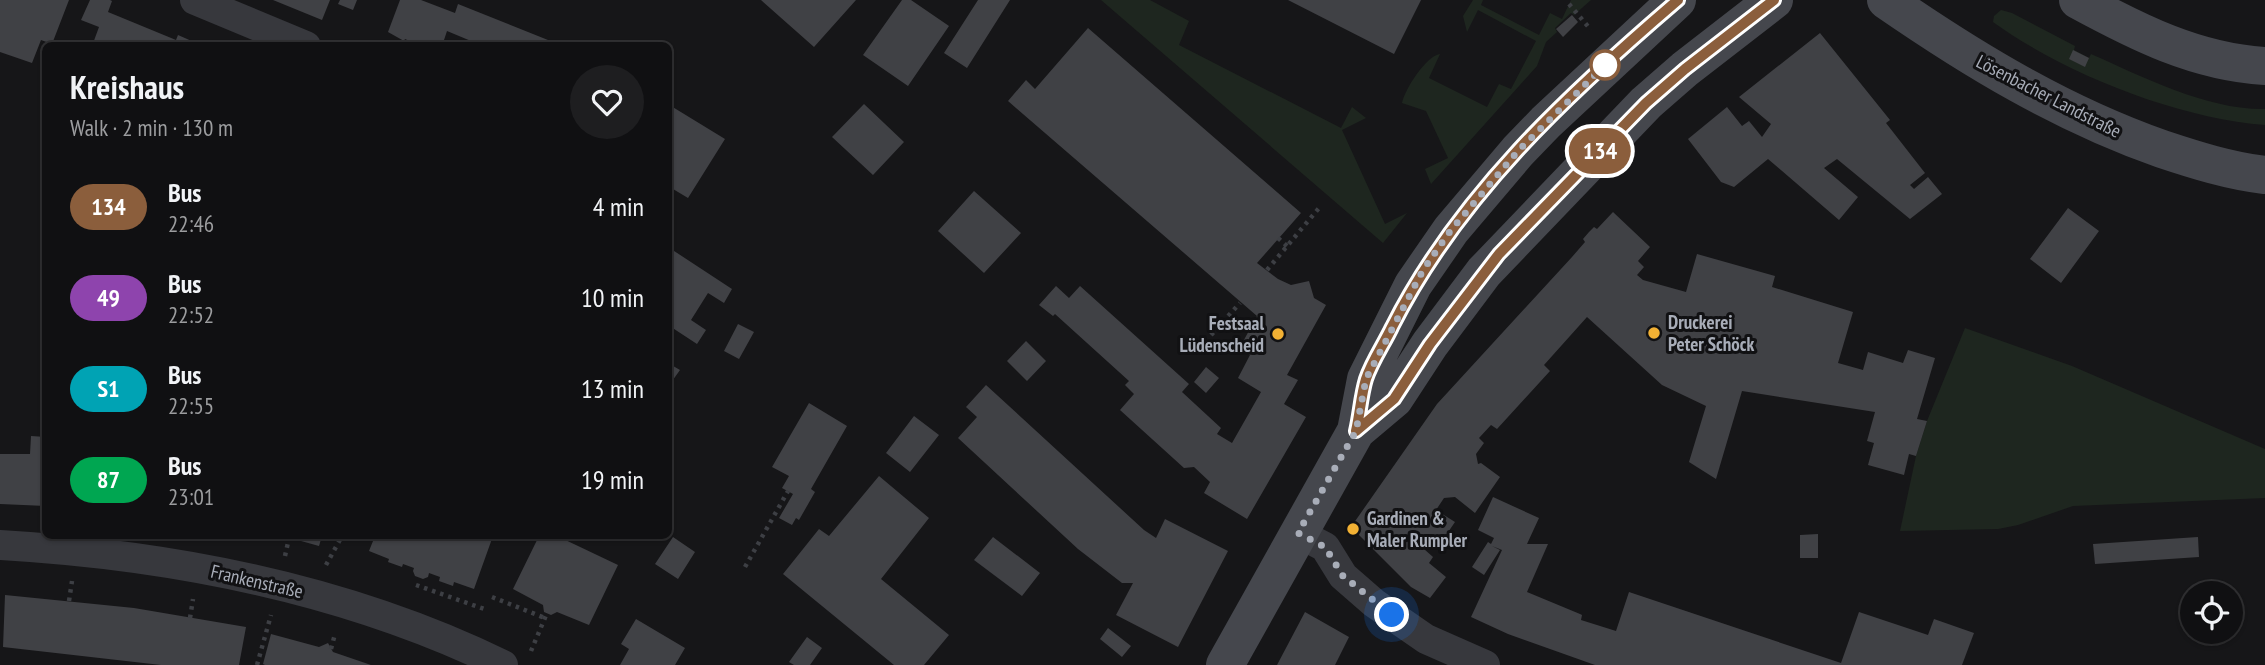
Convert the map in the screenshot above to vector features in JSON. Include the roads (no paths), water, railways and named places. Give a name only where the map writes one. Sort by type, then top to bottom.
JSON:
[{"type":"main road","points":[[1225,665],[1356,431],[1366,379],[1413,285],[1451,230],[1518,151],[1677,0]]},
{"type":"main road","points":[[1356,431],[1394,399],[1463,299],[1508,244],[1646,103],[1774,0]]},
{"type":"main road","name":"Lösenbacher Landstraße","points":[[1886,0],[2000,75],[2106,128],[2187,157],[2265,175]]},
{"type":"main road","points":[[2077,0],[2140,33],[2194,54],[2239,65],[2265,66]]},
{"type":"street","points":[[195,0],[296,42]]},
{"type":"street","points":[[1298,533],[1325,547],[1343,576],[1374,603],[1426,639],[1485,665]]},
{"type":"street","name":"Frankenstraße","points":[[0,545],[76,549],[171,563],[278,585],[404,622],[503,665]]},
{"type":"place","name":"Druckerei Peter Schöck","points":[[1654,333]]},
{"type":"place","name":"Festsaal Lüdenscheid","points":[[1278,334]]},
{"type":"place","name":"Gardinen & Maler Rumpler","points":[[1353,529]]}]
